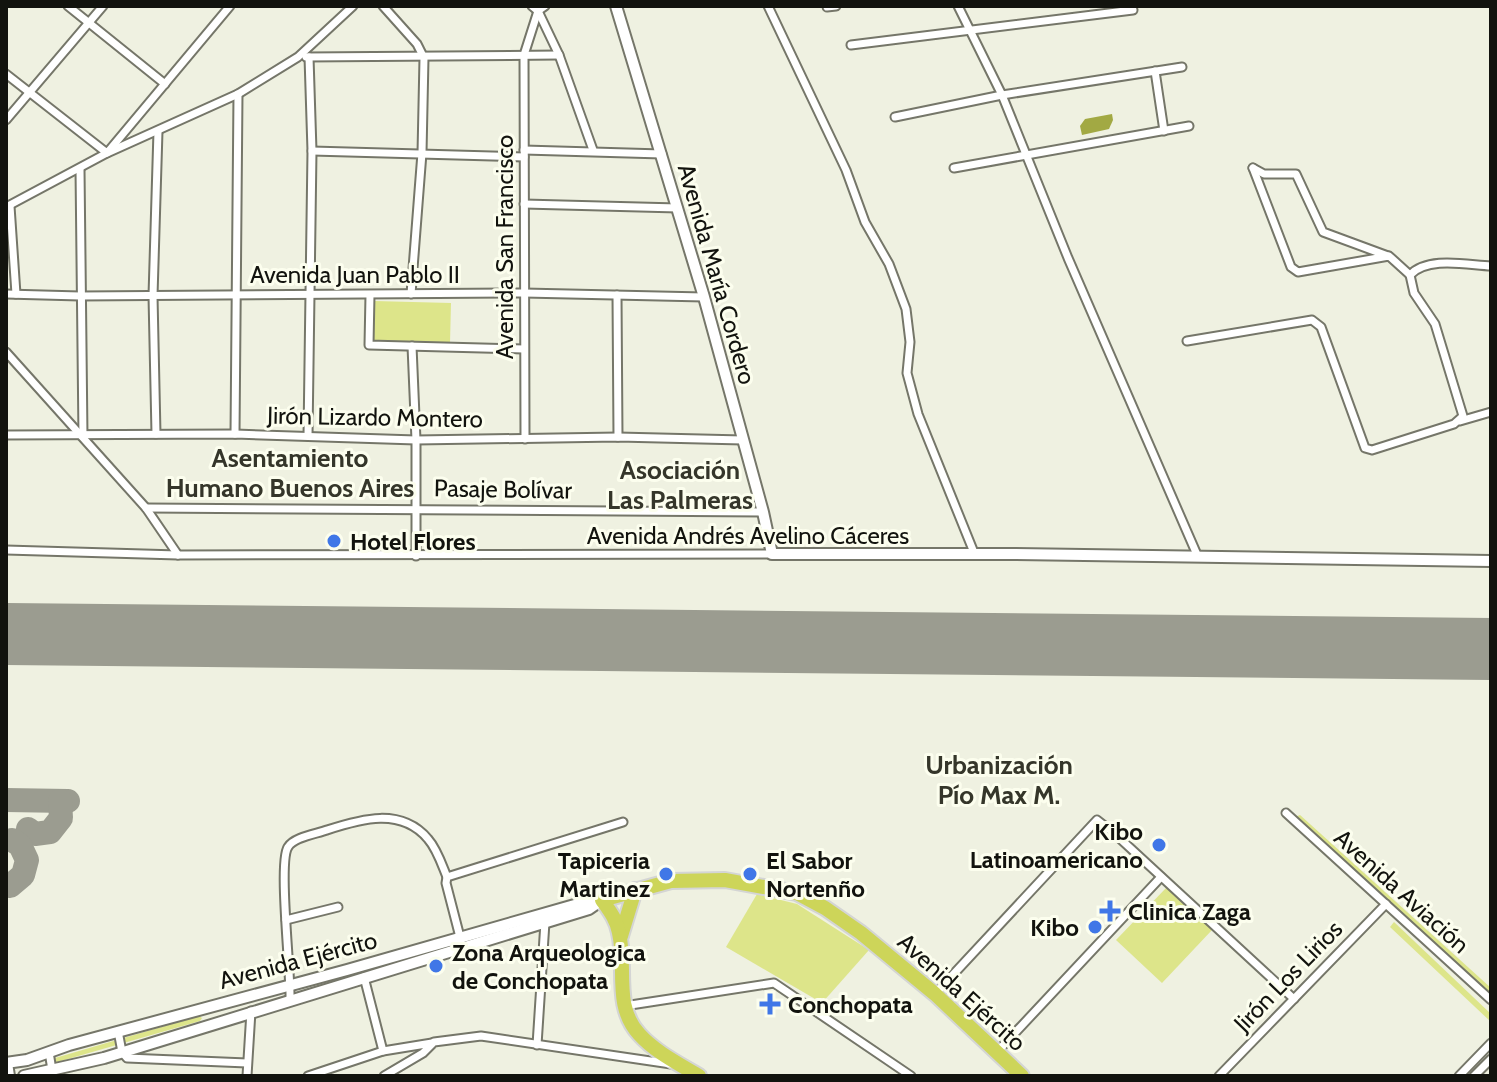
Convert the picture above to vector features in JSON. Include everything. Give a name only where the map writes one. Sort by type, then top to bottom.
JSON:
[{"type":"highway","name":"Avenida Ejército","points":[[602,900],[671,881],[725,880],[797,893],[861,933],[935,994],[1022,1076]]},
{"type":"highway","points":[[620,937],[635,890]]},
{"type":"highway","points":[[602,900],[614,918],[620,937],[624,1006],[637,1032],[699,1076]]},
{"type":"street","points":[[68,6],[165,84]]},
{"type":"street","points":[[6,120],[103,6]]},
{"type":"street","points":[[107,153],[230,6]]},
{"type":"street","points":[[16,294],[8,207],[107,153],[238,94],[298,57],[353,6]]},
{"type":"street","points":[[383,6],[417,44],[424,58],[422,153],[411,294]]},
{"type":"street","name":"Avenida María Cordero","points":[[616,6],[704,297],[772,554]]},
{"type":"street","points":[[768,6],[846,170],[865,222],[895,279],[906,309],[910,342],[907,373],[918,414],[975,555]]},
{"type":"street","points":[[958,6],[1002,95],[1198,557]]},
{"type":"street","points":[[539,8],[593,150]]},
{"type":"street","name":"Avenida San Francisco","points":[[525,439],[524,55],[539,8]]},
{"type":"street","points":[[851,45],[1133,10]]},
{"type":"street","points":[[298,57],[559,55]]},
{"type":"street","points":[[308,436],[312,151],[309,57]]},
{"type":"street","points":[[895,117],[1002,95],[1182,67]]},
{"type":"street","points":[[1155,71],[1164,131]]},
{"type":"street","points":[[6,74],[107,153]]},
{"type":"street","points":[[235,434],[238,94]]},
{"type":"street","points":[[954,168],[1189,126]]},
{"type":"street","points":[[156,434],[153,296],[158,131]]},
{"type":"street","points":[[312,151],[524,154],[593,150],[662,154]]},
{"type":"street","points":[[1389,256],[1298,272],[1291,267],[1253,168],[1264,174],[1296,174],[1323,232],[1389,256],[1410,275],[1414,293],[1435,324],[1463,416],[1460,421]]},
{"type":"street","points":[[80,169],[83,437]]},
{"type":"street","points":[[524,204],[678,208]]},
{"type":"street","points":[[1410,275],[1417,267],[1431,264],[1491,266]]},
{"type":"street","name":"Avenida Juan Pablo II","points":[[6,294],[524,293],[704,297]]},
{"type":"street","points":[[370,295],[369,345],[523,349]]},
{"type":"street","points":[[617,295],[618,437]]},
{"type":"street","points":[[1187,341],[1312,320],[1321,327],[1365,448],[1372,450],[1491,412]]},
{"type":"street","points":[[412,346],[416,556]]},
{"type":"street","points":[[6,352],[146,508],[178,555]]},
{"type":"street","points":[[6,364],[17,364]]},
{"type":"street","name":"Jirón Lizardo Montero","points":[[6,435],[235,434],[416,440],[618,437],[743,440]]},
{"type":"street","name":"Pasaje Bolívar","points":[[146,508],[763,512]]},
{"type":"street","name":"Avenida Andrés Avelino Cáceres","points":[[6,550],[178,555],[772,554],[1491,561]]},
{"type":"street","name":"Avenida Aviación","points":[[1286,813],[1491,1000]]},
{"type":"street","points":[[290,999],[286,852],[293,841],[342,825],[386,817],[399,819],[419,830],[430,840],[447,877],[462,942]]},
{"type":"street","points":[[935,994],[1097,820],[1294,999]]},
{"type":"street","points":[[447,877],[623,822]]},
{"type":"street","points":[[998,1051],[1161,877]]},
{"type":"street","name":"Avenida Ejército","points":[[24,1076],[53,1072],[122,1052],[364,977],[578,904],[602,900]]},
{"type":"street","name":"Avenida Ejército","points":[[6,1063],[290,986],[545,922],[589,909],[602,900]]},
{"type":"street","name":"Jirón Los Lirios","points":[[1219,1076],[1386,904]]},
{"type":"street","points":[[286,920],[338,907]]},
{"type":"street","points":[[537,1045],[545,922]]},
{"type":"street","points":[[364,977],[383,1051]]},
{"type":"street","points":[[624,1006],[774,983],[911,1076]]},
{"type":"street","points":[[247,1076],[251,1011]]},
{"type":"street","points":[[118,1031],[122,1052],[127,1058],[247,1063]]},
{"type":"street","points":[[308,1076],[383,1051],[481,1036],[681,1065]]},
{"type":"street","points":[[384,1076],[423,1053],[434,1042]]},
{"type":"street","points":[[1459,1076],[1491,1043]]},
{"type":"street","points":[[49,1052],[53,1072]]},
{"type":"street","points":[[1474,1076],[1491,1059]]},
{"type":"street","points":[[6,1063],[9,1076]]},
{"type":"shaded area","points":[[1112,114],[1109,129],[1082,135],[1080,126],[1085,119]]},
{"type":"shaded area","points":[[374,301],[451,303],[450,343],[373,341]]},
{"type":"shaded area","points":[[1300,815],[1491,988],[1491,995],[1295,817]]},
{"type":"shaded area","points":[[1167,887],[1212,930],[1162,983],[1116,940]]},
{"type":"shaded area","points":[[757,894],[797,904],[869,950],[822,1003],[726,947]]},
{"type":"shaded area","points":[[1394,922],[1491,1014],[1491,1022],[1390,927]]},
{"type":"shaded area","points":[[199,1016],[202,1018],[200,1021],[54,1063],[55,1058]]},
{"type":"taxiway","points":[[6,800],[68,801]]},
{"type":"taxiway","points":[[28,829],[35,834],[50,832],[61,818],[60,801]]},
{"type":"taxiway","points":[[10,886],[23,875],[27,860],[20,845],[12,840]]},
{"type":"runway","points":[[6,634],[1491,649]]},
{"type":"place","name":"Hotel Flores","points":[[334,541]]},
{"type":"place","name":"Kibo Latinoamericano","points":[[1159,845]]},
{"type":"place","name":"Tapiceria Martinez","points":[[666,874]]},
{"type":"place","name":"El Sabor Nortenño","points":[[750,874]]},
{"type":"place","name":"Clinica Zaga","points":[[1110,911]]},
{"type":"place","name":"Kibo","points":[[1095,927]]},
{"type":"place","name":"Zona Arqueologica de Conchopata","points":[[436,966]]},
{"type":"place","name":"Conchopata","points":[[770,1004]]},
{"type":"district","name":"Asentamiento Humano Buenos Aires","points":[[290,473]]},
{"type":"district","name":"Asociación Las Palmeras","points":[[680,485]]},
{"type":"district","name":"Urbanización Pío Max M.","points":[[999,780]]}]
